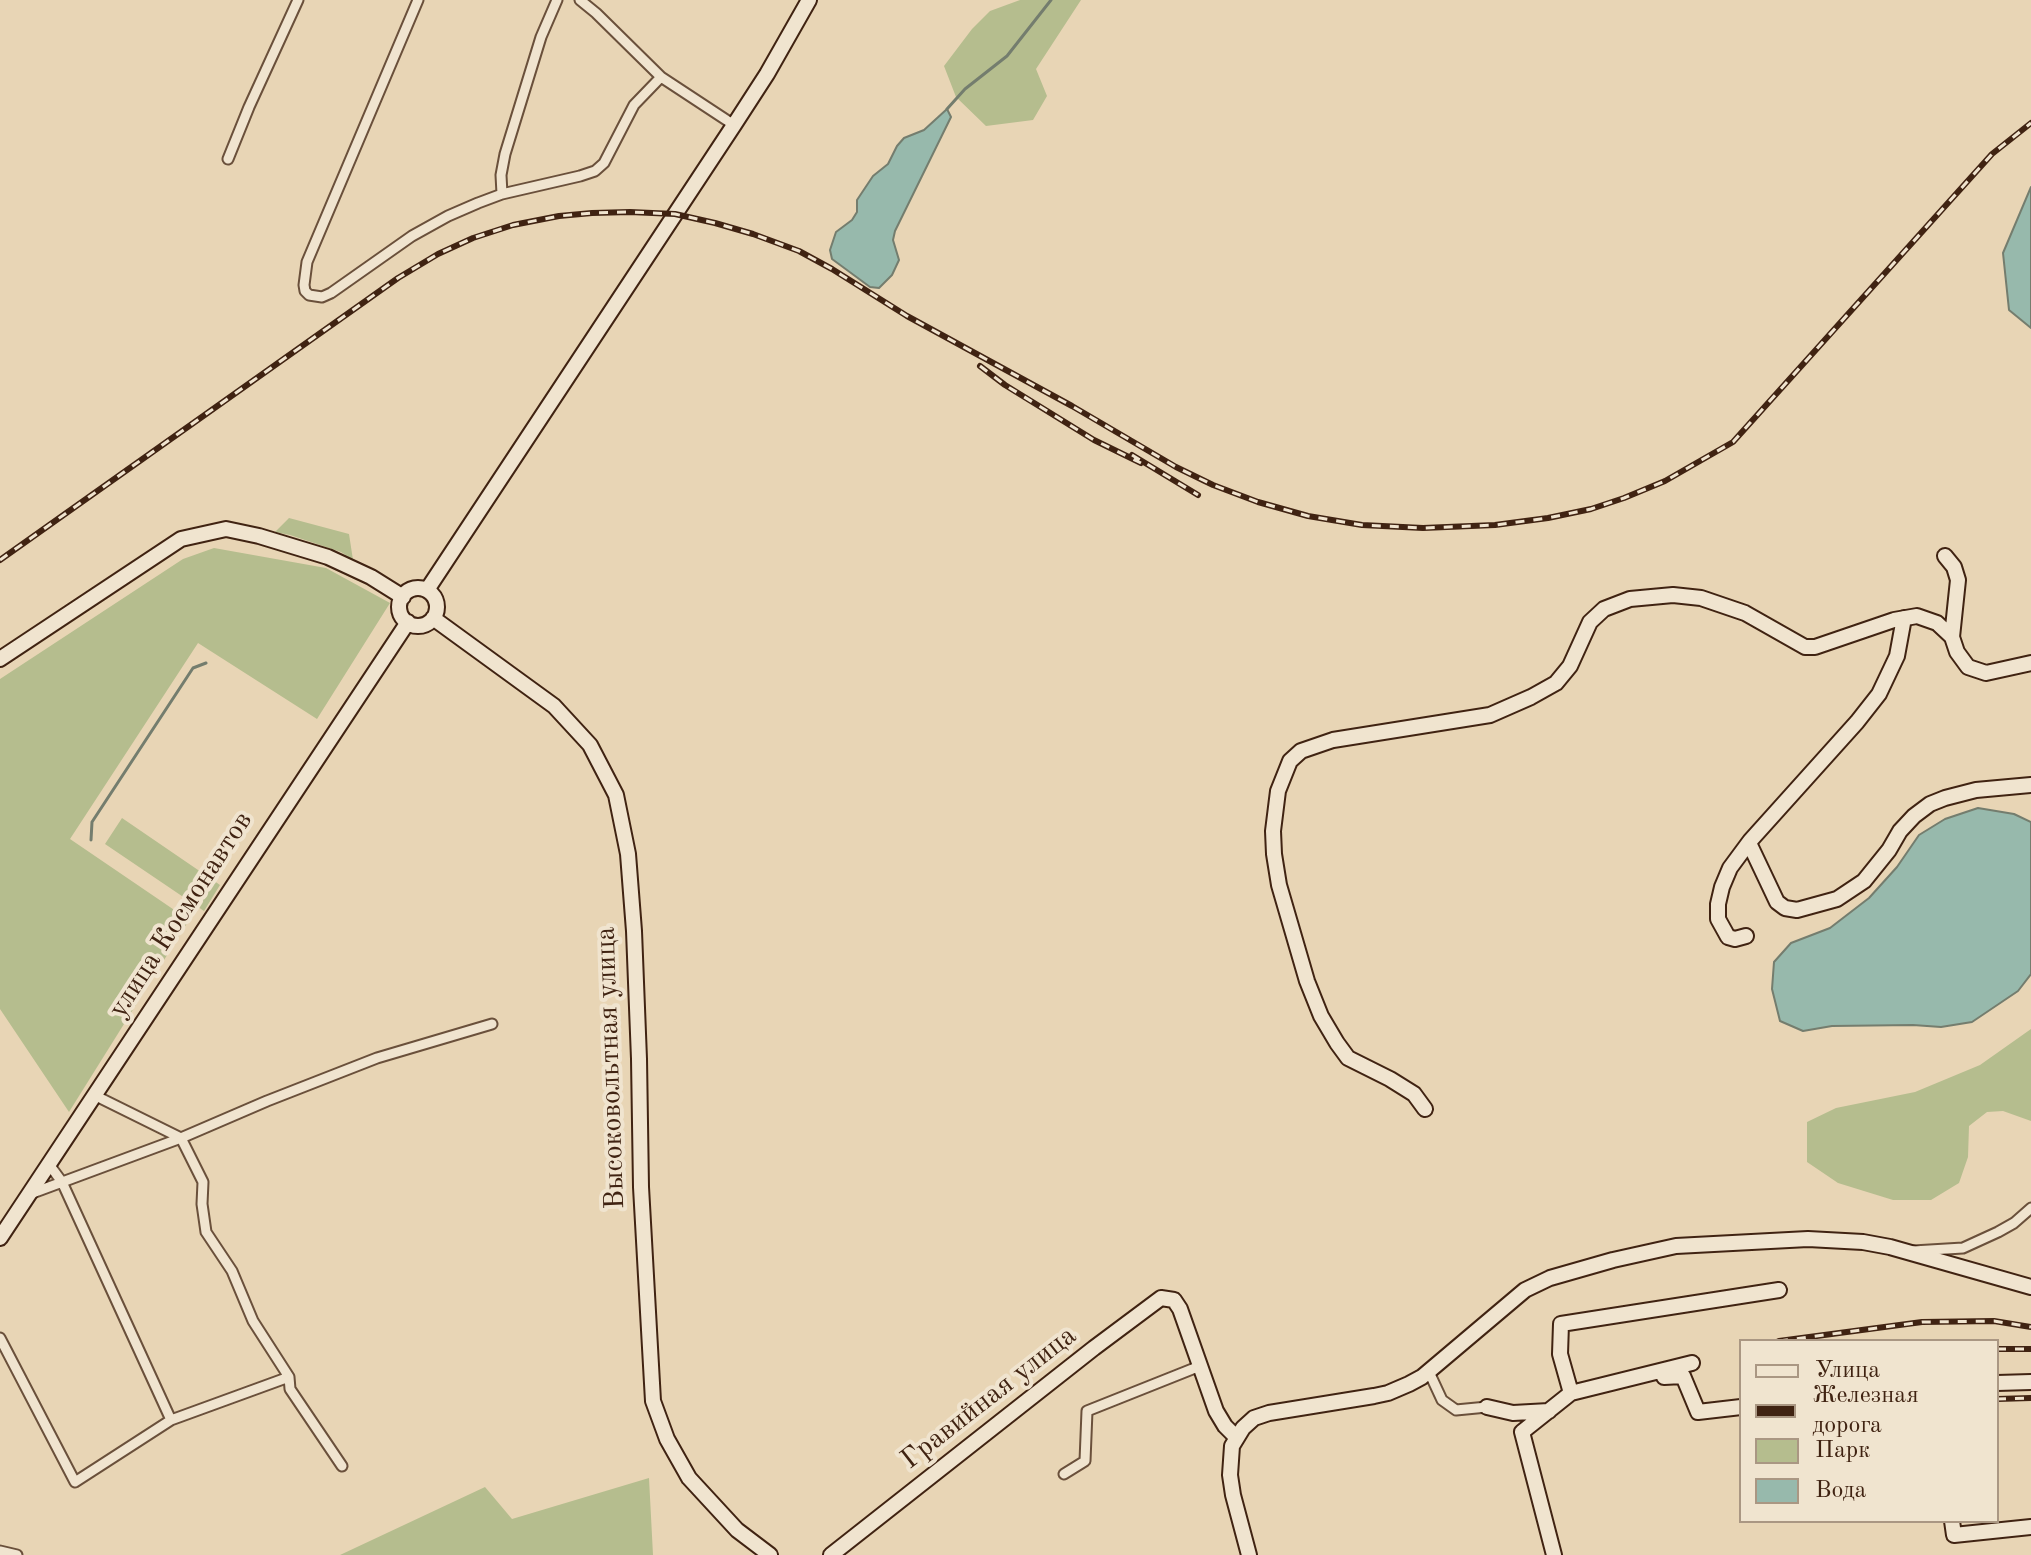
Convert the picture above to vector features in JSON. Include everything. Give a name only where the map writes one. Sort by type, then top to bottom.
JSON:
[{"type":"street","points":[[228,159],[298,0]]},
{"type":"street","points":[[418,0],[307,262],[305,291],[315,297],[331,293],[385,253],[448,216],[502,194],[595,171],[604,163],[634,105],[661,77]]},
{"type":"street","points":[[502,194],[501,175],[505,154],[541,37],[557,0]]},
{"type":"street","points":[[580,0],[661,77],[734,125]]},
{"type":"street","points":[[427,590],[734,125],[809,0]]},
{"type":"street","points":[[0,659],[181,539],[226,529],[328,557],[371,577],[403,597]]},
{"type":"street","points":[[1945,556],[1954,567],[1958,580],[1952,637],[1957,652],[1968,667],[1986,673],[2031,663]]},
{"type":"street","points":[[412,589],[427,590],[437,603],[437,611],[422,625],[414,625],[403,618],[400,609],[403,597],[412,589]]},
{"type":"street","points":[[1425,1109],[1414,1094],[1348,1058],[1321,1016],[1307,981],[1279,885],[1273,831],[1278,791],[1290,761],[1301,751],[1333,740],[1490,715],[1531,697],[1556,683],[1570,666],[1590,622],[1604,609],[1630,599],[1673,595],[1701,598],[1745,613],[1805,647],[1815,647],[1917,616],[1937,623],[1952,637]]},
{"type":"street","name":"Высоковольтная улица","points":[[433,618],[554,706],[590,745],[616,795],[628,854],[634,931],[641,1187],[653,1401],[667,1439],[689,1478],[737,1530],[770,1555]]},
{"type":"street","points":[[1746,936],[1728,937],[1718,919],[1722,887],[1730,868],[1879,694],[1897,656],[1904,618]]},
{"type":"street","name":"улица Космонавтов","points":[[0,1238],[94,1095],[127,1057],[408,622]]},
{"type":"street","points":[[1750,841],[1777,902],[1785,908],[1797,910],[1837,899],[1864,881],[1900,831],[1930,804],[1976,790],[2031,785]]},
{"type":"street","points":[[28,1195],[181,1138],[377,1058],[492,1024]]},
{"type":"street","points":[[94,1095],[181,1138],[203,1182],[206,1232],[232,1271],[253,1321],[289,1377],[290,1389],[342,1466]]},
{"type":"street","points":[[48,1163],[62,1182],[171,1420]]},
{"type":"street","points":[[1905,1251],[1963,1248],[2014,1223],[2031,1208]]},
{"type":"street","points":[[1249,1555],[1230,1475],[1230,1459],[1236,1437],[1243,1428],[1254,1418],[1269,1413],[1388,1393],[1422,1377],[1525,1290],[1550,1278],[1676,1246],[1842,1240],[1905,1251],[2031,1287]]},
{"type":"street","points":[[1571,1393],[1560,1354],[1561,1324],[1779,1290]]},
{"type":"street","name":"Гравийная улица","points":[[831,1555],[1161,1298],[1174,1300],[1180,1309],[1200,1366]]},
{"type":"street","points":[[0,1338],[75,1482],[171,1420],[289,1377]]},
{"type":"street","points":[[1554,1555],[1522,1432],[1571,1393],[1692,1363]]},
{"type":"street","points":[[1064,1474],[1085,1461],[1087,1411],[1200,1366],[1216,1411],[1236,1437]]},
{"type":"street","points":[[1429,1372],[1442,1400],[1456,1410],[1487,1407],[1513,1413],[1549,1411]]},
{"type":"street","points":[[1632,1378],[1683,1376],[1698,1412],[1739,1407]]},
{"type":"street","points":[[1999,1383],[2031,1382]]},
{"type":"street","points":[[1952,1523],[1954,1535],[2031,1527]]},
{"type":"street","points":[[0,1551],[17,1555]]},
{"type":"green space","points":[[1020,0],[1081,0],[1036,69],[1047,96],[1033,120],[986,126],[956,97],[944,66],[990,11]]},
{"type":"green space","points":[[289,518],[349,534],[353,560],[341,552],[275,532]]},
{"type":"green space","points":[[214,548],[326,568],[390,603],[317,719],[198,643],[70,839],[189,920],[69,1112],[0,1009],[0,679],[183,559]]},
{"type":"green space","points":[[122,818],[220,885],[204,911],[105,844]]},
{"type":"green space","points":[[2031,1029],[2031,1121],[2003,1111],[1987,1112],[1969,1126],[1968,1157],[1959,1183],[1931,1200],[1893,1200],[1838,1183],[1807,1162],[1807,1122],[1836,1108],[1915,1092],[1980,1065]]},
{"type":"green space","points":[[649,1478],[653,1555],[340,1555],[485,1487],[512,1519]]},
{"type":"water","points":[[947,109],[951,117],[895,231],[893,240],[899,260],[892,275],[879,288],[870,287],[832,259],[830,250],[836,232],[852,220],[857,212],[857,200],[873,176],[888,164],[904,138],[924,130]]},
{"type":"water","points":[[2031,187],[2031,328],[2009,310],[2003,253]]},
{"type":"water","points":[[1978,808],[2014,814],[2031,822],[2031,974],[2018,991],[1972,1022],[1941,1027],[1832,1026],[1803,1031],[1780,1021],[1772,989],[1774,962],[1791,943],[1830,928],[1869,898],[1897,867],[1919,835],[1945,819]]},
{"type":"waterway","points":[[947,109],[965,89],[1007,56],[1051,0]]},
{"type":"waterway","points":[[91,840],[92,822],[193,668],[206,663]]},
{"type":"railway","points":[[0,560],[398,278],[438,254],[513,225],[592,213],[675,214],[753,234],[799,251],[907,316],[1176,467],[1258,502],[1308,516],[1362,525],[1423,528],[1495,525],[1591,509],[1665,481],[1733,442],[1992,154],[2031,123]]},
{"type":"railway","points":[[980,366],[1094,440],[1141,463]]},
{"type":"railway","points":[[1132,455],[1198,495]]},
{"type":"railway","points":[[1794,1339],[1922,1322],[1994,1321],[2031,1327]]},
{"type":"railway","points":[[1999,1349],[2031,1349]]},
{"type":"railway","points":[[1999,1399],[2031,1398]]}]
